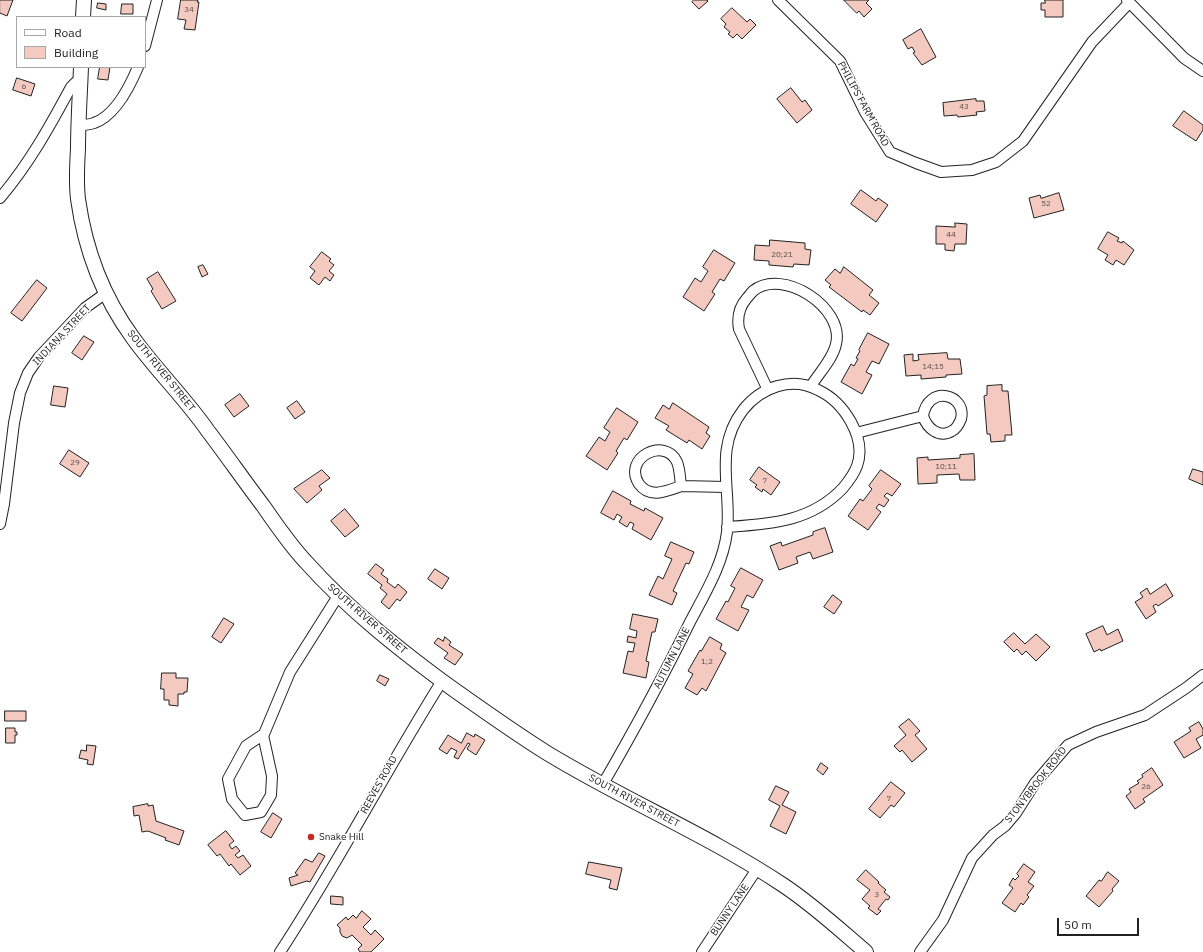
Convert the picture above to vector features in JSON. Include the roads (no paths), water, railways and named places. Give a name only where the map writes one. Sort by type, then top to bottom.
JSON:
[{"type":"street","points":[[83,16],[84,0]]},
{"type":"street","points":[[146,42],[157,0]]},
{"type":"street","name":"PHILIPS FARM ROAD","points":[[778,0],[840,62],[865,112],[890,152],[940,172],[972,170],[996,162],[1023,141],[1092,42],[1128,2]]},
{"type":"street","points":[[1128,2],[1184,58],[1203,71]]},
{"type":"street","name":"SOUTH RIVER STREET","points":[[81,68],[78,125],[78,197],[91,258],[106,293],[118,316],[132,336],[207,429],[286,538],[305,561],[338,596],[411,657],[489,715],[544,751],[720,847],[785,886],[866,952]]},
{"type":"street","points":[[78,125],[93,123],[107,115],[125,94],[138,68]]},
{"type":"street","points":[[0,198],[16,179],[43,139],[71,87],[80,82]]},
{"type":"street","points":[[768,390],[739,329],[738,320],[745,300],[753,291],[771,284],[794,287],[806,293],[820,304],[836,326],[837,335],[833,353],[811,386]]},
{"type":"street","name":"INDIANA STREET","points":[[0,524],[19,400],[28,373],[39,357],[81,313],[106,293]]},
{"type":"street","name":"AUTUMN LANE","points":[[603,784],[642,717],[720,561],[724,548],[727,527],[725,469],[727,450],[731,432],[742,411],[751,402],[768,390],[779,385],[792,383],[811,386],[830,397],[838,405],[856,433],[859,446],[859,457],[857,468],[850,479],[841,490],[827,501],[798,518],[782,522],[727,527]]},
{"type":"street","points":[[856,433],[923,416]]},
{"type":"street","points":[[681,486],[680,472],[677,461],[671,454],[663,451],[652,451],[642,456],[637,463],[635,472],[636,480],[642,488],[652,493],[662,492],[681,486],[726,487]]},
{"type":"street","points":[[263,735],[272,776],[272,795],[261,812],[245,815],[232,799],[228,778],[246,746],[263,735],[290,672],[338,596]]},
{"type":"street","name":"STONYBROOK ROAD","points":[[920,952],[943,920],[972,858],[993,835],[1005,826],[1016,813],[1035,783],[1068,745],[1094,733],[1145,715],[1203,675]]},
{"type":"street","name":"REEVES ROAD","points":[[280,952],[442,681]]},
{"type":"street","name":"BUNNY LANE","points":[[702,952],[757,869]]},
{"type":"place","name":"Snake Hill","points":[[311,837]]}]
